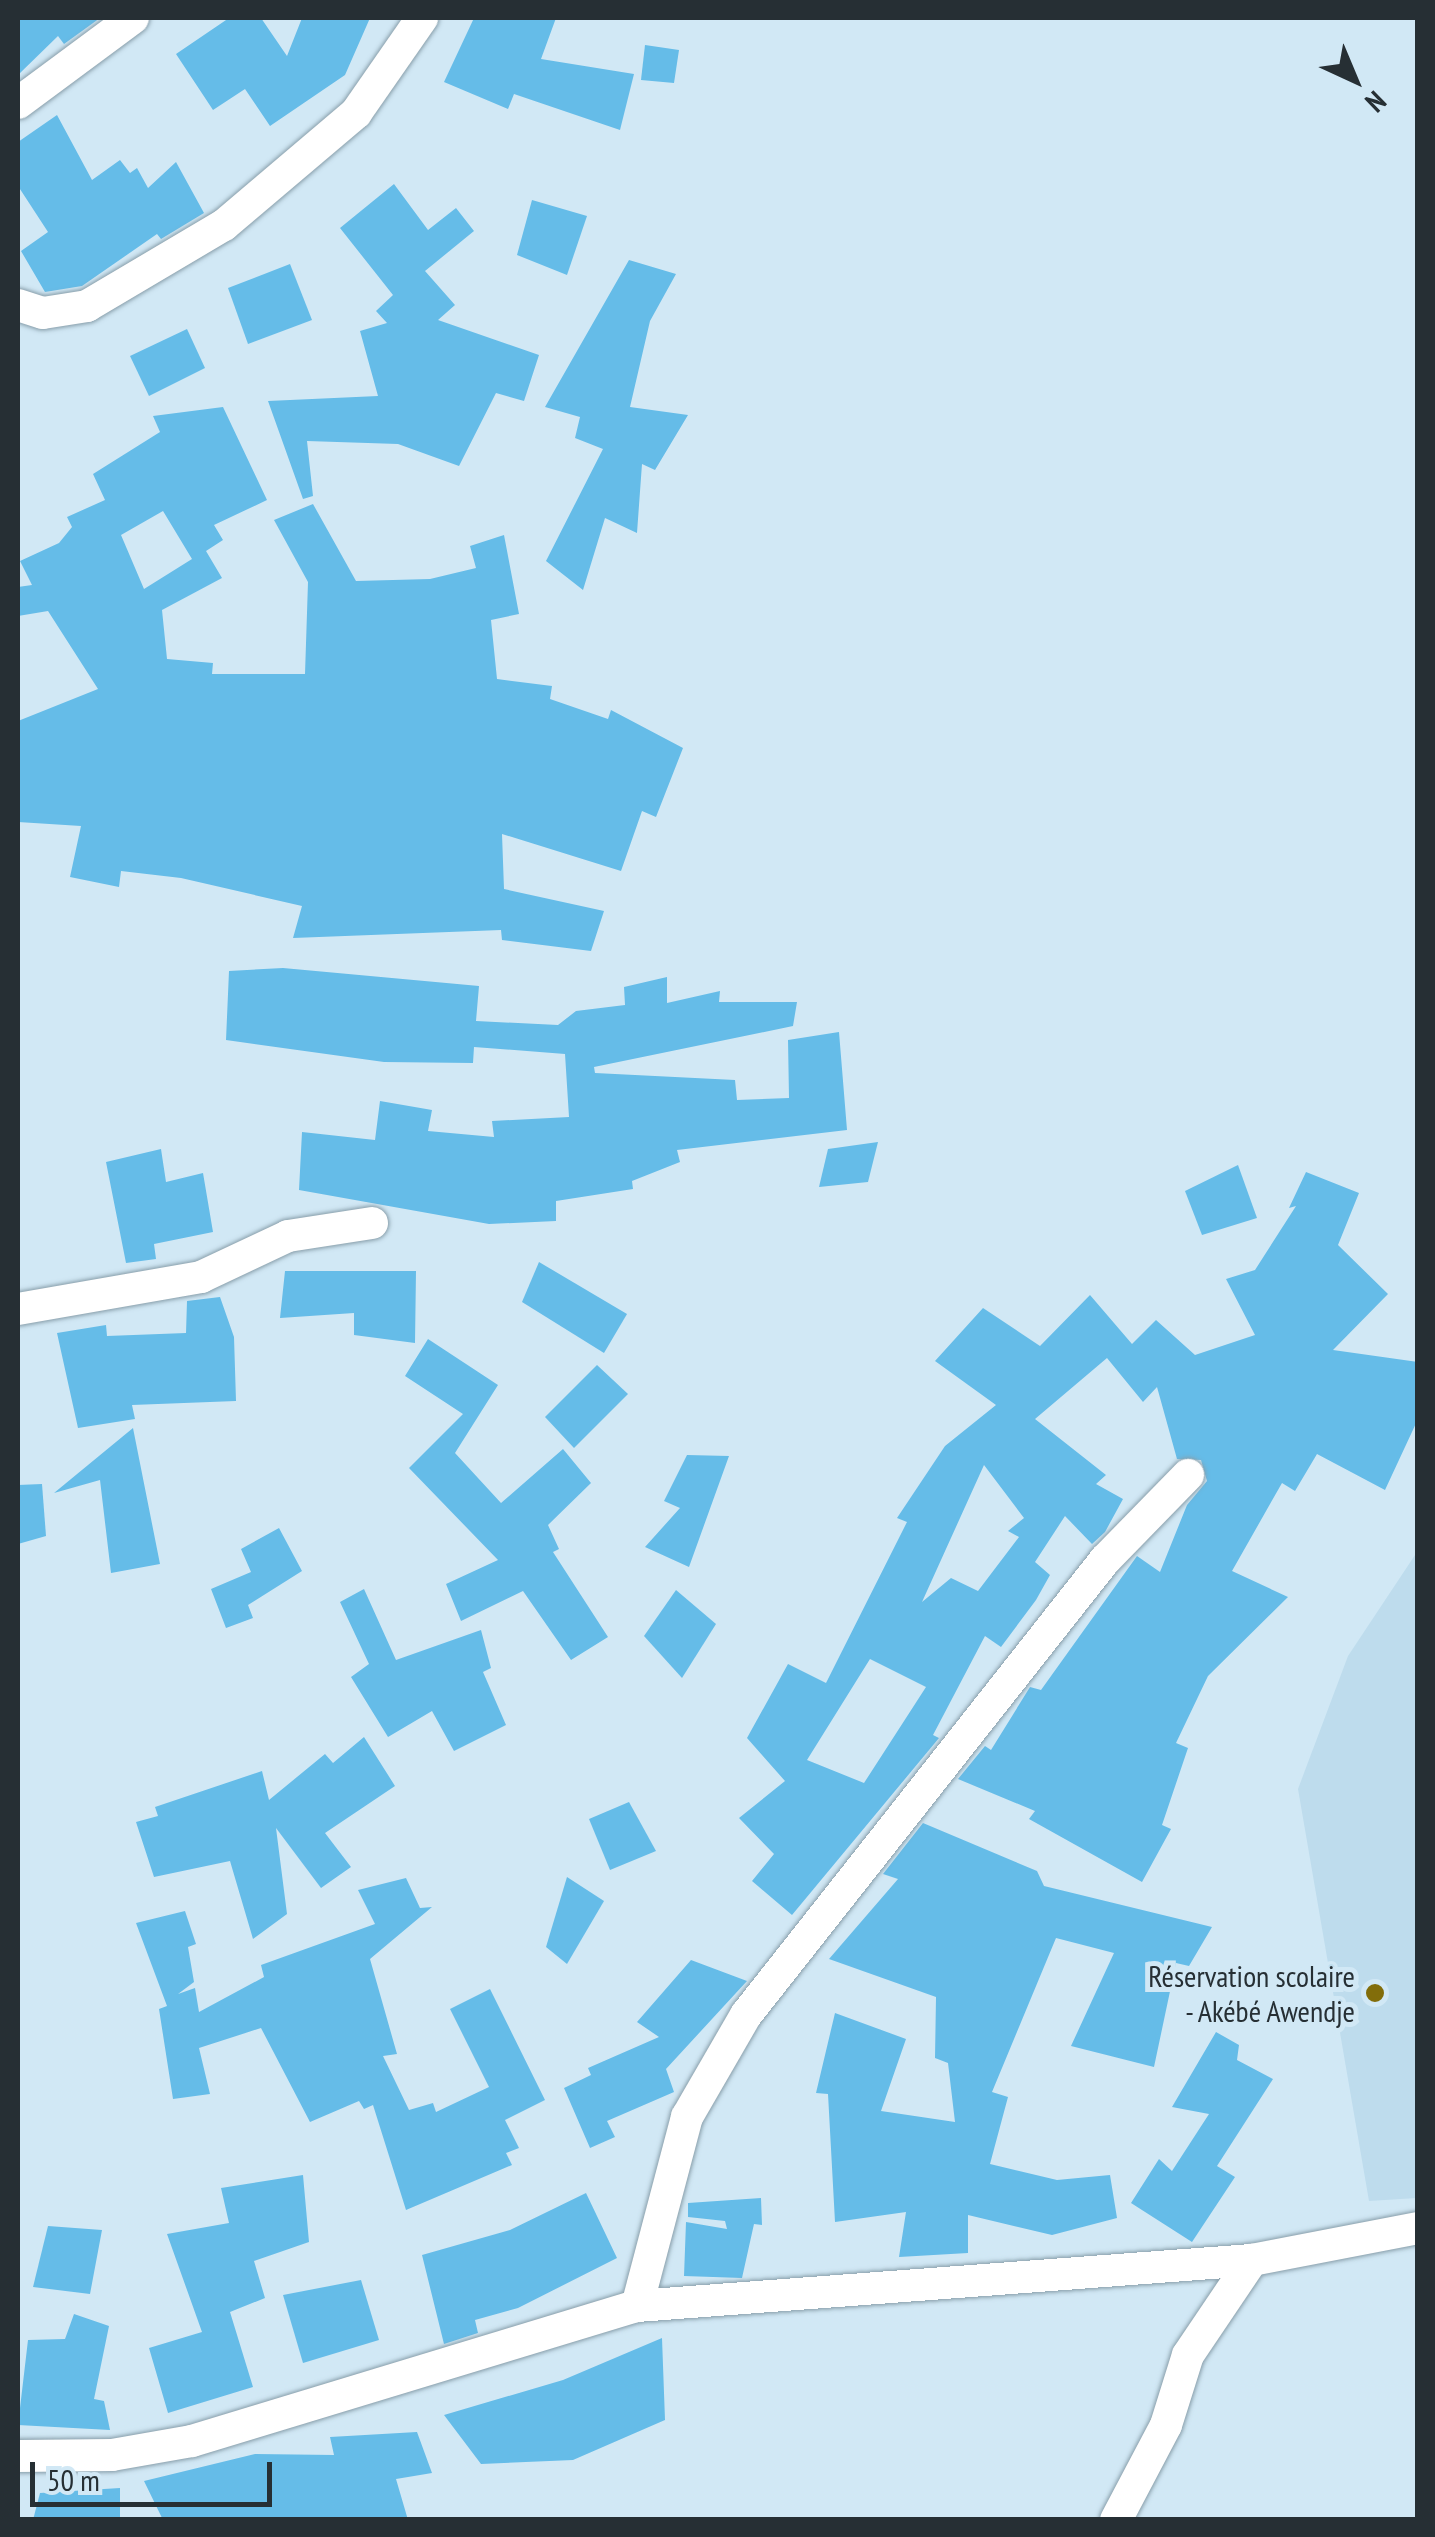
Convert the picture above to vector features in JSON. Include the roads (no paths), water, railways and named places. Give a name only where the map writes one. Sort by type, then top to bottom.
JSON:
[{"type":"street","points":[[18,103],[133,18]]},
{"type":"street","points":[[18,305],[43,313],[87,306],[224,224],[356,113],[422,18]]},
{"type":"street","points":[[18,1309],[201,1278],[288,1236],[372,1224]]},
{"type":"street","points":[[637,2306],[687,2117],[746,2015],[1105,1560],[1188,1475]]},
{"type":"street","points":[[18,2456],[112,2456],[192,2441],[637,2306],[1252,2260],[1418,2228]]},
{"type":"street","points":[[1116,2520],[1166,2425],[1188,2355],[1252,2260]]},
{"type":"place","name":"Réservation scolaire - Akébé Awendje","points":[[1375,1993]]}]
